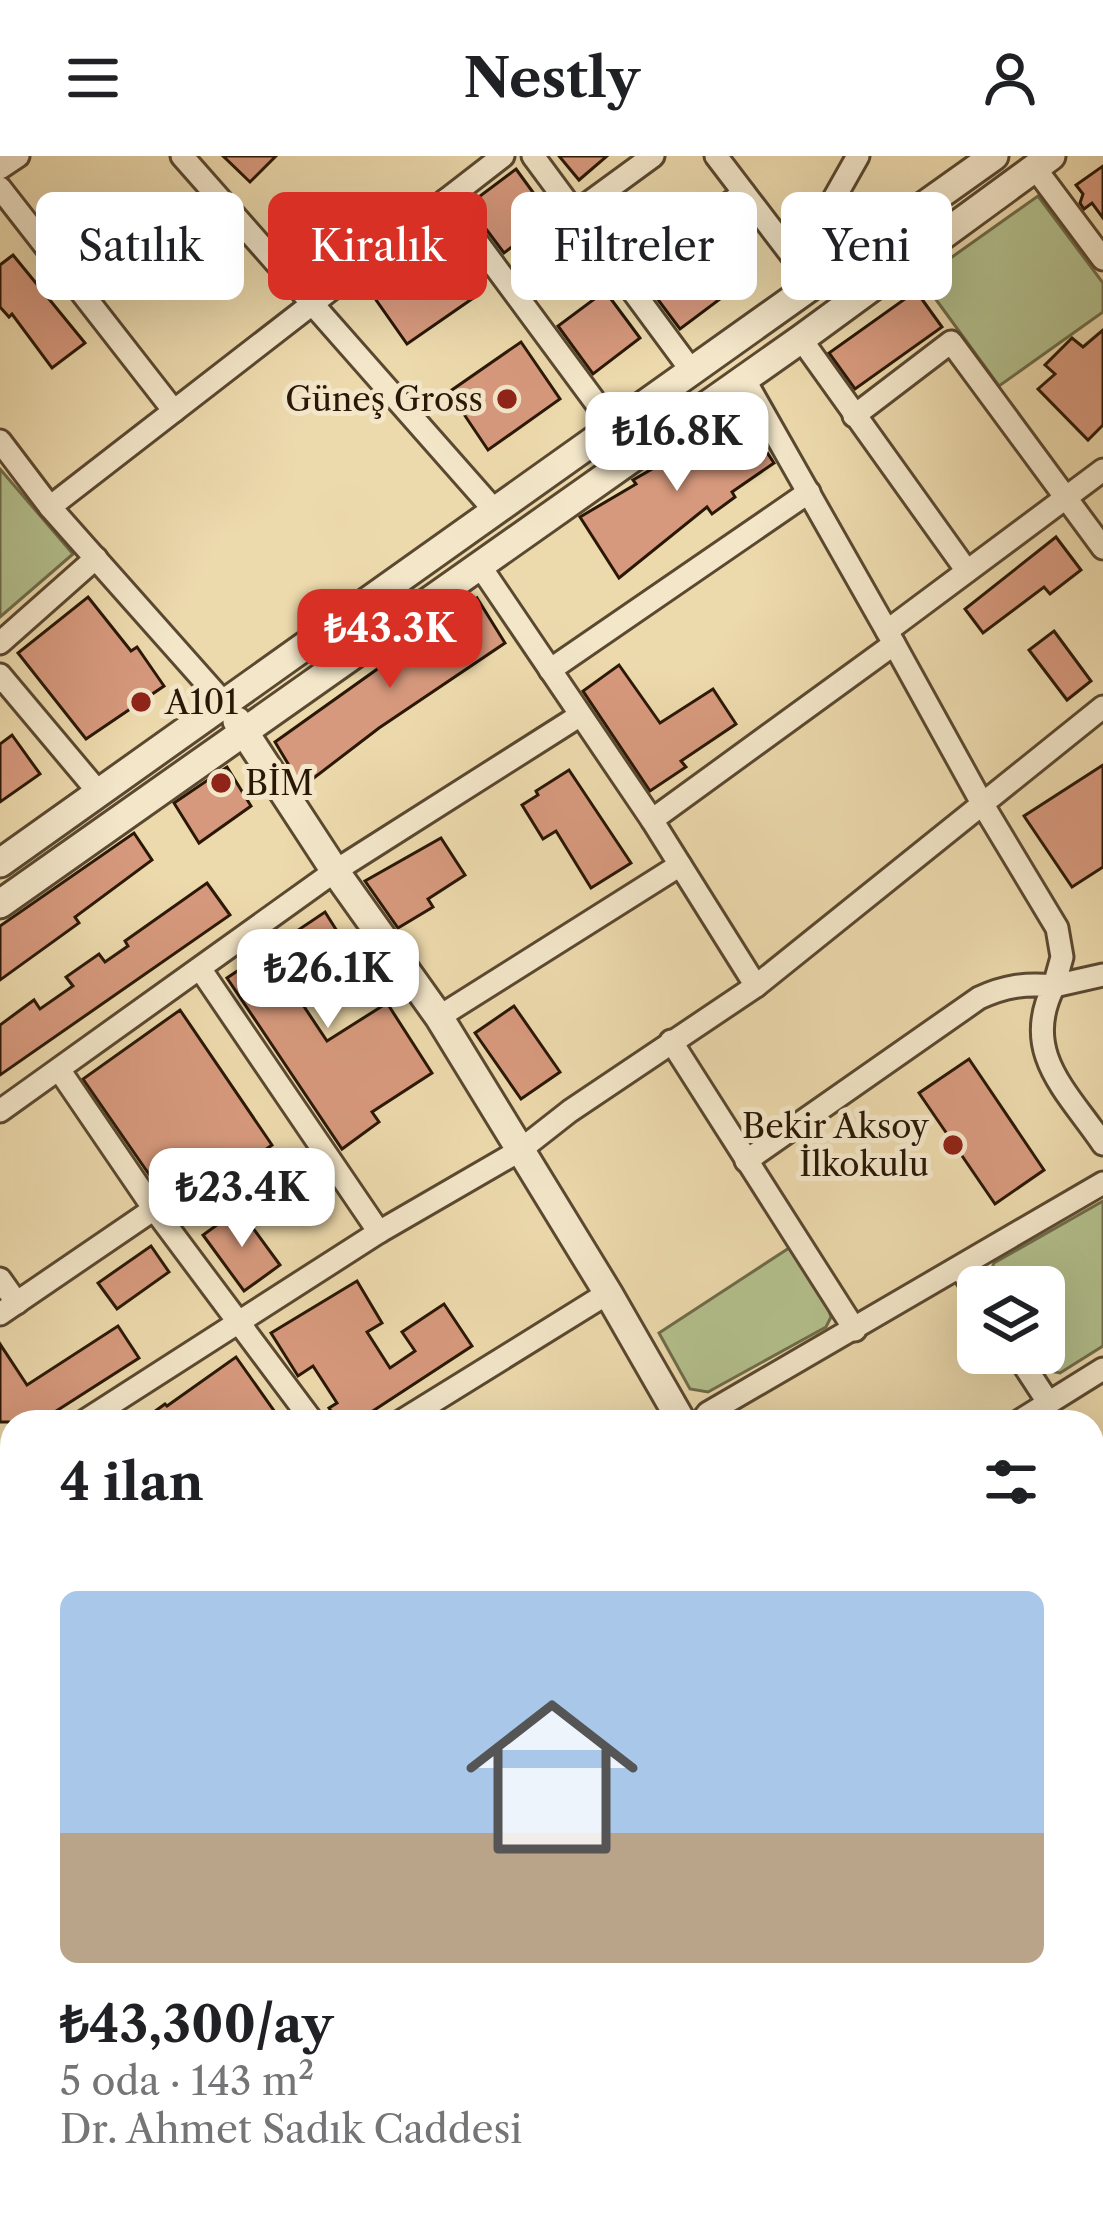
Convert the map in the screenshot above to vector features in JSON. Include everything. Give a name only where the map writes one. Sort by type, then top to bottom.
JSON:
[{"type":"street","points":[[0,168],[17,156]]},
{"type":"street","points":[[182,156],[495,511]]},
{"type":"street","points":[[456,192],[503,156]]},
{"type":"street","points":[[532,156],[559,192]]},
{"type":"street","points":[[603,192],[652,156]]},
{"type":"street","points":[[716,156],[743,192]]},
{"type":"street","points":[[841,192],[858,156]]},
{"type":"street","points":[[936,192],[994,156]]},
{"type":"street","points":[[0,904],[1043,162],[1103,259]]},
{"type":"street","points":[[0,188],[174,411]]},
{"type":"street","points":[[757,211],[781,243]]},
{"type":"street","points":[[487,255],[613,426]]},
{"type":"street","points":[[0,863],[691,370],[781,293]]},
{"type":"street","points":[[50,507],[318,300]]},
{"type":"street","points":[[638,300],[691,370]]},
{"type":"street","points":[[800,339],[967,572]]},
{"type":"street","points":[[854,416],[951,342],[1103,548]]},
{"type":"street","points":[[744,379],[1057,928],[1062,957],[1040,1023],[1043,1053],[1103,1144]]},
{"type":"street","points":[[0,441],[50,507],[246,733],[335,871],[439,1017],[675,1410]]},
{"type":"street","points":[[652,820],[1103,470]]},
{"type":"street","points":[[550,670],[809,492]]},
{"type":"street","points":[[0,643],[96,558]]},
{"type":"street","points":[[480,566],[652,820],[756,986]]},
{"type":"street","points":[[0,675],[100,794]]},
{"type":"street","points":[[101,1410],[379,1232],[519,1151],[756,986],[1103,707]]},
{"type":"street","points":[[0,1111],[335,871],[579,716]]},
{"type":"street","points":[[439,1017],[680,865]]},
{"type":"street","points":[[202,970],[379,1232]]},
{"type":"street","points":[[746,1161],[979,998],[1013,986],[1054,986],[1103,975]]},
{"type":"street","points":[[671,1041],[855,1330]]},
{"type":"street","points":[[60,1071],[154,1209],[304,1410]]},
{"type":"street","points":[[964,1266],[1103,1183]]},
{"type":"street","points":[[0,1279],[8,1309],[154,1209]]},
{"type":"street","points":[[712,1410],[957,1270]]},
{"type":"street","points":[[419,1410],[608,1293]]},
{"type":"street","points":[[1042,1410],[1103,1369]]},
{"type":"street","points":[[1022,1374],[1033,1410]]},
{"type":"green space","points":[[1038,196],[1103,283],[1103,312],[999,386],[936,300],[952,300],[952,257]]},
{"type":"green space","points":[[0,469],[73,554],[0,617]]},
{"type":"green space","points":[[1103,1201],[1103,1346],[1065,1370],[1065,1266],[994,1263]]},
{"type":"green space","points":[[789,1248],[828,1307],[831,1317],[826,1327],[708,1392],[690,1389],[659,1333]]},
{"type":"building","points":[[223,156],[276,156],[250,182]]},
{"type":"building","points":[[559,156],[607,156],[579,180]]},
{"type":"building","points":[[1103,166],[1103,218],[1092,203],[1084,209],[1083,194],[1076,185]]},
{"type":"building","points":[[516,169],[533,192],[511,192],[511,248],[504,253],[487,230],[485,192]]},
{"type":"building","points":[[13,255],[36,283],[36,300],[50,300],[85,343],[52,368],[12,314],[9,317],[0,307],[0,265]]},
{"type":"building","points":[[376,300],[470,300],[407,344]]},
{"type":"building","points":[[593,300],[612,300],[640,338],[593,374],[558,326]]},
{"type":"building","points":[[658,300],[719,300],[680,329]]},
{"type":"building","points":[[903,300],[922,300],[942,327],[855,389],[829,353]]},
{"type":"building","points":[[1103,330],[1103,425],[1088,440],[1038,389],[1055,374],[1045,365],[1072,338],[1083,347]]},
{"type":"building","points":[[521,342],[560,399],[488,450],[449,392]]},
{"type":"building","points":[[740,411],[774,463],[732,492],[735,497],[712,514],[707,507],[619,578],[580,517]]},
{"type":"building","points":[[1056,537],[1081,570],[1050,594],[1044,587],[983,633],[965,609]]},
{"type":"building","points":[[88,597],[131,651],[137,647],[164,686],[86,739],[18,653]]},
{"type":"building","points":[[477,598],[505,643],[302,787],[275,742]]},
{"type":"building","points":[[1054,631],[1091,681],[1067,700],[1029,650]]},
{"type":"building","points":[[619,665],[660,723],[713,689],[736,724],[681,761],[686,767],[650,791],[583,691]]},
{"type":"building","points":[[12,735],[40,774],[0,802],[0,744]]},
{"type":"building","points":[[1103,765],[1103,867],[1072,887],[1024,816]]},
{"type":"building","points":[[227,767],[251,806],[199,843],[174,803]]},
{"type":"building","points":[[569,770],[631,863],[591,888],[556,831],[543,839],[522,805]]},
{"type":"building","points":[[134,833],[152,860],[75,917],[79,923],[0,980],[0,926]]},
{"type":"building","points":[[441,838],[465,875],[428,899],[433,907],[398,928],[365,881]]},
{"type":"building","points":[[207,883],[230,915],[0,1075],[0,1025],[34,1000],[40,1009],[73,986],[66,977],[99,954],[105,962],[128,946],[125,941]]},
{"type":"building","points":[[325,912],[361,969],[303,1005],[327,1041],[387,1003],[432,1073],[372,1112],[379,1122],[342,1149],[227,978]]},
{"type":"building","points":[[514,1006],[560,1072],[521,1099],[475,1033]]},
{"type":"building","points":[[180,1010],[272,1145],[178,1216],[83,1079]]},
{"type":"building","points":[[969,1059],[1044,1170],[995,1204],[919,1093]]},
{"type":"building","points":[[239,1209],[280,1265],[244,1291],[203,1235]]},
{"type":"building","points":[[151,1246],[169,1272],[117,1309],[98,1283]]},
{"type":"building","points":[[357,1281],[382,1323],[367,1332],[390,1368],[415,1351],[402,1332],[444,1304],[472,1346],[374,1410],[330,1410],[337,1403],[313,1366],[298,1376],[271,1333]]},
{"type":"building","points":[[118,1326],[139,1358],[58,1410],[0,1410],[0,1344],[27,1385]]},
{"type":"building","points":[[236,1357],[274,1410],[157,1410]]},
{"type":"place","name":"Güneş Gross","points":[[507,399]]},
{"type":"place","name":"A101","points":[[141,702]]},
{"type":"place","name":"BİM","points":[[221,783]]},
{"type":"place","name":"Bekir Aksoy İlkokulu","points":[[953,1145]]}]
